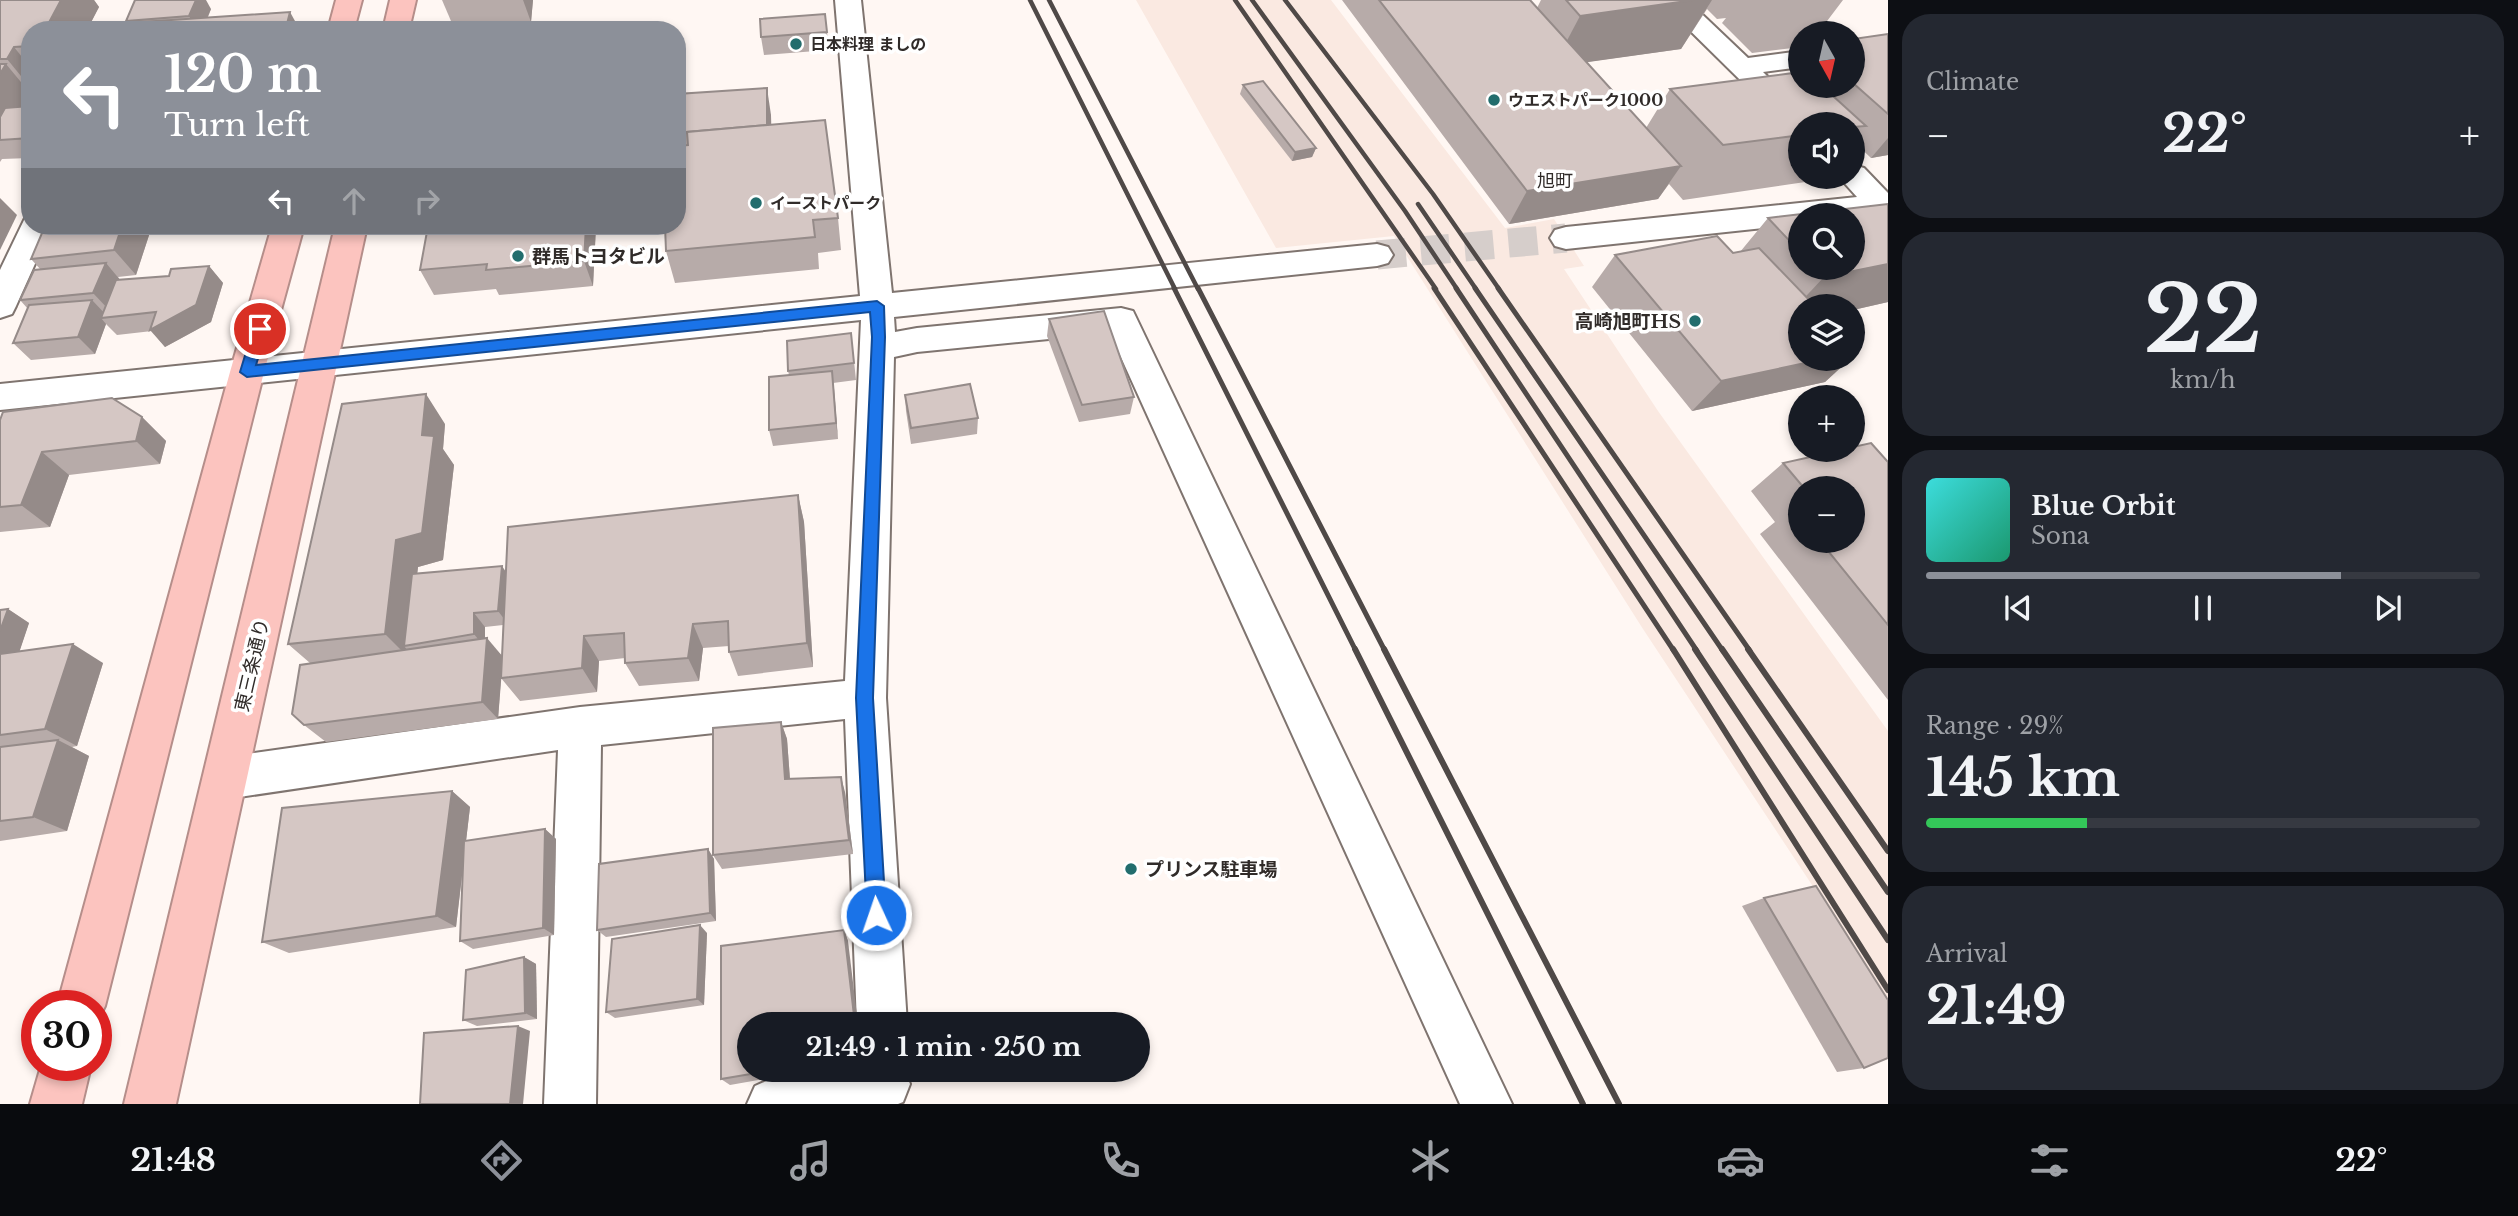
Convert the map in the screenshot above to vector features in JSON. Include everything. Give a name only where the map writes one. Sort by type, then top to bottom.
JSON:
[{"type":"highway","points":[[343,21],[349,0]]},
{"type":"highway","points":[[398,21],[403,0]]},
{"type":"highway","points":[[86,990],[247,372],[285,235]]},
{"type":"highway","name":"東三条通り","points":[[150,1104],[349,235]]},
{"type":"highway","points":[[56,1104],[62,1081]]},
{"type":"street","points":[[848,0],[877,306],[878,348],[865,698],[881,1012]]},
{"type":"street","points":[[1672,0],[1789,112]]},
{"type":"street","points":[[1742,67],[1788,62]]},
{"type":"street","points":[[1865,186],[1886,206]]},
{"type":"street","points":[[1566,238],[1886,206]]},
{"type":"street","points":[[0,306],[32,235]]},
{"type":"street","points":[[0,397],[1377,255]]},
{"type":"street","points":[[878,348],[917,340],[1121,320],[1486,1104]]},
{"type":"street","points":[[226,778],[580,727],[865,698]]},
{"type":"street","points":[[570,1104],[580,727]]},
{"type":"street","points":[[773,1104],[885,1086]]},
{"type":"shaded area","points":[[1136,0],[1331,0],[1505,228],[1554,219],[1584,266],[1564,269],[1658,411],[1888,731],[1888,1025],[1812,885],[1643,629],[1394,236],[1276,248]]},
{"type":"building","points":[[0,0],[61,0],[50,21],[21,21],[21,47],[14,47],[7,59],[0,59]]},
{"type":"building","points":[[135,0],[196,0],[189,16],[126,21]]},
{"type":"building","name":"ウエストパーク1000","points":[[1379,0],[1530,0],[1681,166],[1527,191]]},
{"type":"building","points":[[1566,0],[1694,0],[1580,16]]},
{"type":"building","points":[[290,12],[288,21],[157,21]]},
{"type":"building","points":[[825,14],[827,32],[761,37],[760,19]]},
{"type":"building","points":[[1888,34],[1888,114],[1866,95],[1866,37]]},
{"type":"building","points":[[1788,74],[1788,98],[1835,98],[1851,112],[1788,112],[1788,137],[1723,145],[1670,89]]},
{"type":"building","points":[[1263,81],[1316,148],[1295,152],[1243,85]]},
{"type":"building","points":[[767,88],[767,125],[686,133],[686,93]]},
{"type":"building","points":[[21,107],[21,139],[0,140],[0,117],[5,108]]},
{"type":"building","name":"イーストパーク","points":[[825,120],[838,218],[813,220],[815,237],[666,251],[665,235],[686,235],[687,132]]},
{"type":"building","points":[[1888,204],[1888,264],[1865,269],[1865,207]]},
{"type":"building","points":[[1788,216],[1788,239],[1768,218]]},
{"type":"building","points":[[41,235],[119,235],[114,250],[31,259]]},
{"type":"building","points":[[426,235],[585,235],[584,261],[486,270],[487,264],[420,270]]},
{"type":"building","points":[[1717,236],[1733,253],[1759,248],[1803,294],[1788,294],[1788,367],[1721,381],[1615,255]]},
{"type":"building","points":[[106,263],[93,293],[20,300],[34,270]]},
{"type":"building","points":[[209,266],[196,305],[150,330],[156,312],[101,318],[116,280],[169,276],[171,269]]},
{"type":"building","points":[[92,300],[78,337],[13,343],[29,305]]},
{"type":"building","points":[[1104,311],[1134,397],[1082,405],[1049,319]]},
{"type":"building","points":[[851,333],[854,363],[788,371],[787,341]]},
{"type":"building","points":[[832,371],[836,423],[769,430],[769,377]]},
{"type":"building","points":[[970,384],[978,418],[911,428],[905,395]]},
{"type":"building","points":[[426,394],[422,435],[434,436],[422,533],[396,540],[385,634],[288,644],[342,404]]},
{"type":"building","points":[[112,398],[142,417],[136,441],[42,452],[21,505],[0,507],[0,420],[3,412]]},
{"type":"building","points":[[1871,443],[1888,462],[1888,625],[1830,553],[1865,553],[1865,476],[1794,476],[1783,463],[1865,462],[1865,444]]},
{"type":"building","points":[[798,495],[807,643],[729,652],[728,621],[693,624],[688,658],[625,663],[624,633],[584,636],[582,668],[501,678],[508,527]]},
{"type":"building","points":[[502,566],[498,611],[474,613],[474,634],[404,646],[412,574]]},
{"type":"building","points":[[8,609],[0,631],[0,610]]},
{"type":"building","points":[[487,638],[482,702],[304,725],[292,714],[300,665]]},
{"type":"building","points":[[73,644],[45,729],[0,735],[0,654]]},
{"type":"building","points":[[781,722],[785,779],[841,777],[849,840],[713,855],[713,728]]},
{"type":"building","points":[[58,740],[33,817],[0,821],[0,747]]},
{"type":"building","points":[[452,791],[436,916],[262,942],[282,808]]},
{"type":"building","points":[[545,829],[543,928],[460,941],[464,841]]},
{"type":"building","points":[[708,849],[710,913],[597,930],[599,864]]},
{"type":"building","points":[[1816,886],[1888,1000],[1888,1058],[1864,1068],[1764,898]]},
{"type":"building","points":[[700,925],[697,999],[606,1012],[612,939]]},
{"type":"building","points":[[844,930],[854,1012],[737,1012],[737,1076],[721,1079],[721,946]]},
{"type":"building","points":[[524,957],[525,1013],[463,1020],[466,970]]},
{"type":"building","points":[[518,1026],[510,1104],[420,1104],[424,1033]]},
{"type":"tunnel","points":[[1377,255],[1566,238]]},
{"type":"railway","points":[[1030,0],[1175,289]]},
{"type":"railway","points":[[1049,0],[1198,289]]},
{"type":"railway","points":[[1235,0],[1436,289]]},
{"type":"railway","points":[[1252,0],[1405,211],[1457,289]]},
{"type":"railway","points":[[1285,0],[1433,194],[1499,289]]},
{"type":"railway","points":[[1418,204],[1476,289]]},
{"type":"railway","points":[[1174,288],[1356,651]]},
{"type":"railway","points":[[1198,288],[1385,651]]},
{"type":"railway","points":[[1434,288],[1674,651]]},
{"type":"railway","points":[[1456,288],[1697,651]]},
{"type":"railway","points":[[1475,288],[1723,651]]},
{"type":"railway","points":[[1498,288],[1750,651]]},
{"type":"railway","points":[[1355,649],[1583,1104]]},
{"type":"railway","points":[[1384,649],[1619,1104]]},
{"type":"railway","points":[[1673,649],[1888,990]]},
{"type":"railway","points":[[1695,649],[1888,940]]},
{"type":"railway","points":[[1722,649],[1888,892]]},
{"type":"railway","points":[[1748,649],[1888,851]]},
{"type":"place","name":"日本料理 ましの","points":[[796,44]]},
{"type":"place","name":"ウエストパーク1000","points":[[1494,100]]},
{"type":"place","name":"イーストパーク","points":[[756,203]]},
{"type":"place","name":"群馬トヨタビル","points":[[518,256]]},
{"type":"place","name":"高崎旭町HS","points":[[1695,321]]},
{"type":"place","name":"プリンス駐車場","points":[[1131,869]]},
{"type":"district","name":"旭町","points":[[1555,181]]},
{"type":"route","points":[[260,329],[247,372],[877,306],[865,698],[876,915]]}]
